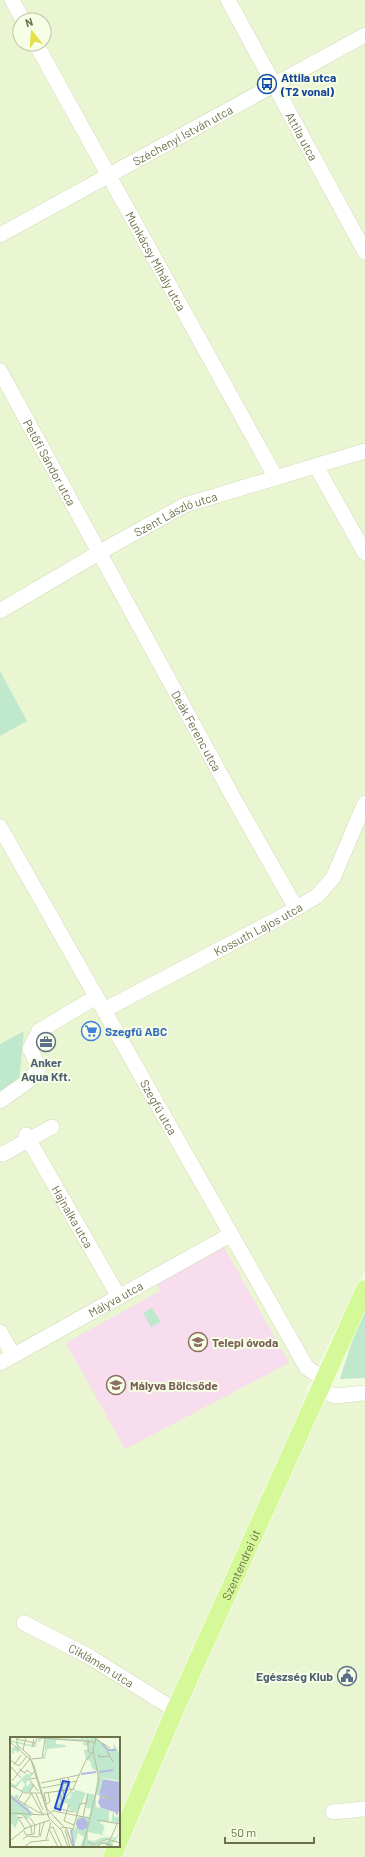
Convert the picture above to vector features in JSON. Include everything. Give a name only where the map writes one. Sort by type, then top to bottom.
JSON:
[{"type":"main road","name":"Szentendrei út","points":[[120,1839],[175,1710],[365,1289]]},
{"type":"main road","points":[[112,1857],[117,1847]]},
{"type":"street","points":[[12,0],[19,12]]},
{"type":"street","name":"Attila utca","points":[[228,0],[365,252]]},
{"type":"street","name":"Széchenyi István utca","points":[[0,235],[365,35]]},
{"type":"street","name":"Munkácsy Mihály utca","points":[[40,52],[108,177],[276,478]]},
{"type":"street","name":"Petőfi Sándor utca","points":[[0,371],[100,552]]},
{"type":"street","name":"Szent László utca","points":[[0,611],[100,552],[185,505],[365,451]]},
{"type":"street","points":[[316,466],[365,553]]},
{"type":"street","name":"Deák Ferenc utca","points":[[100,552],[233,797],[296,908]]},
{"type":"street","name":"Kossuth Lajos utca","points":[[0,1101],[31,1079],[39,1067],[30,1049],[38,1031],[100,1003],[296,908],[317,896],[333,878],[365,803]]},
{"type":"street","name":"Szegfű utca","points":[[0,827],[307,1368],[335,1396],[365,1393]]},
{"type":"street","points":[[3,1154],[27,1138],[52,1127]]},
{"type":"street","name":"Hajnalka utca","points":[[27,1138],[119,1297]]},
{"type":"street","name":"Mályva utca","points":[[0,1363],[230,1234]]},
{"type":"street","points":[[0,1332],[13,1356]]},
{"type":"street","name":"Ciklámen utca","points":[[24,1623],[90,1657],[175,1710]]},
{"type":"street","points":[[333,1812],[365,1809]]},
{"type":"shaded area","points":[[0,0],[365,0],[365,1270],[306,1390],[322,1400],[365,1397],[365,1857],[0,1857]]},
{"type":"shaded area","points":[[0,671],[27,721],[0,736]]},
{"type":"shaded area","points":[[24,1031],[19,1082],[0,1093],[0,1044]]},
{"type":"shaded area","name":"Telepi óvoda","points":[[223,1245],[289,1363],[125,1449],[66,1343],[160,1291],[156,1283]]},
{"type":"shaded area","points":[[152,1308],[161,1322],[151,1327],[143,1313]]},
{"type":"shaded area","points":[[365,1311],[365,1378],[340,1379],[351,1344]]},
{"type":"place","name":"Attila utca (T2 vonal)","points":[[267,84]]},
{"type":"place","name":"Szegfű ABC","points":[[91,1031]]},
{"type":"place","name":"Anker Aqua Kft.","points":[[46,1042]]},
{"type":"place","name":"Telepi óvoda","points":[[198,1342]]},
{"type":"place","name":"Mályva Bölcsőde","points":[[116,1385]]},
{"type":"place","name":"Egészség Klub","points":[[347,1676]]}]
